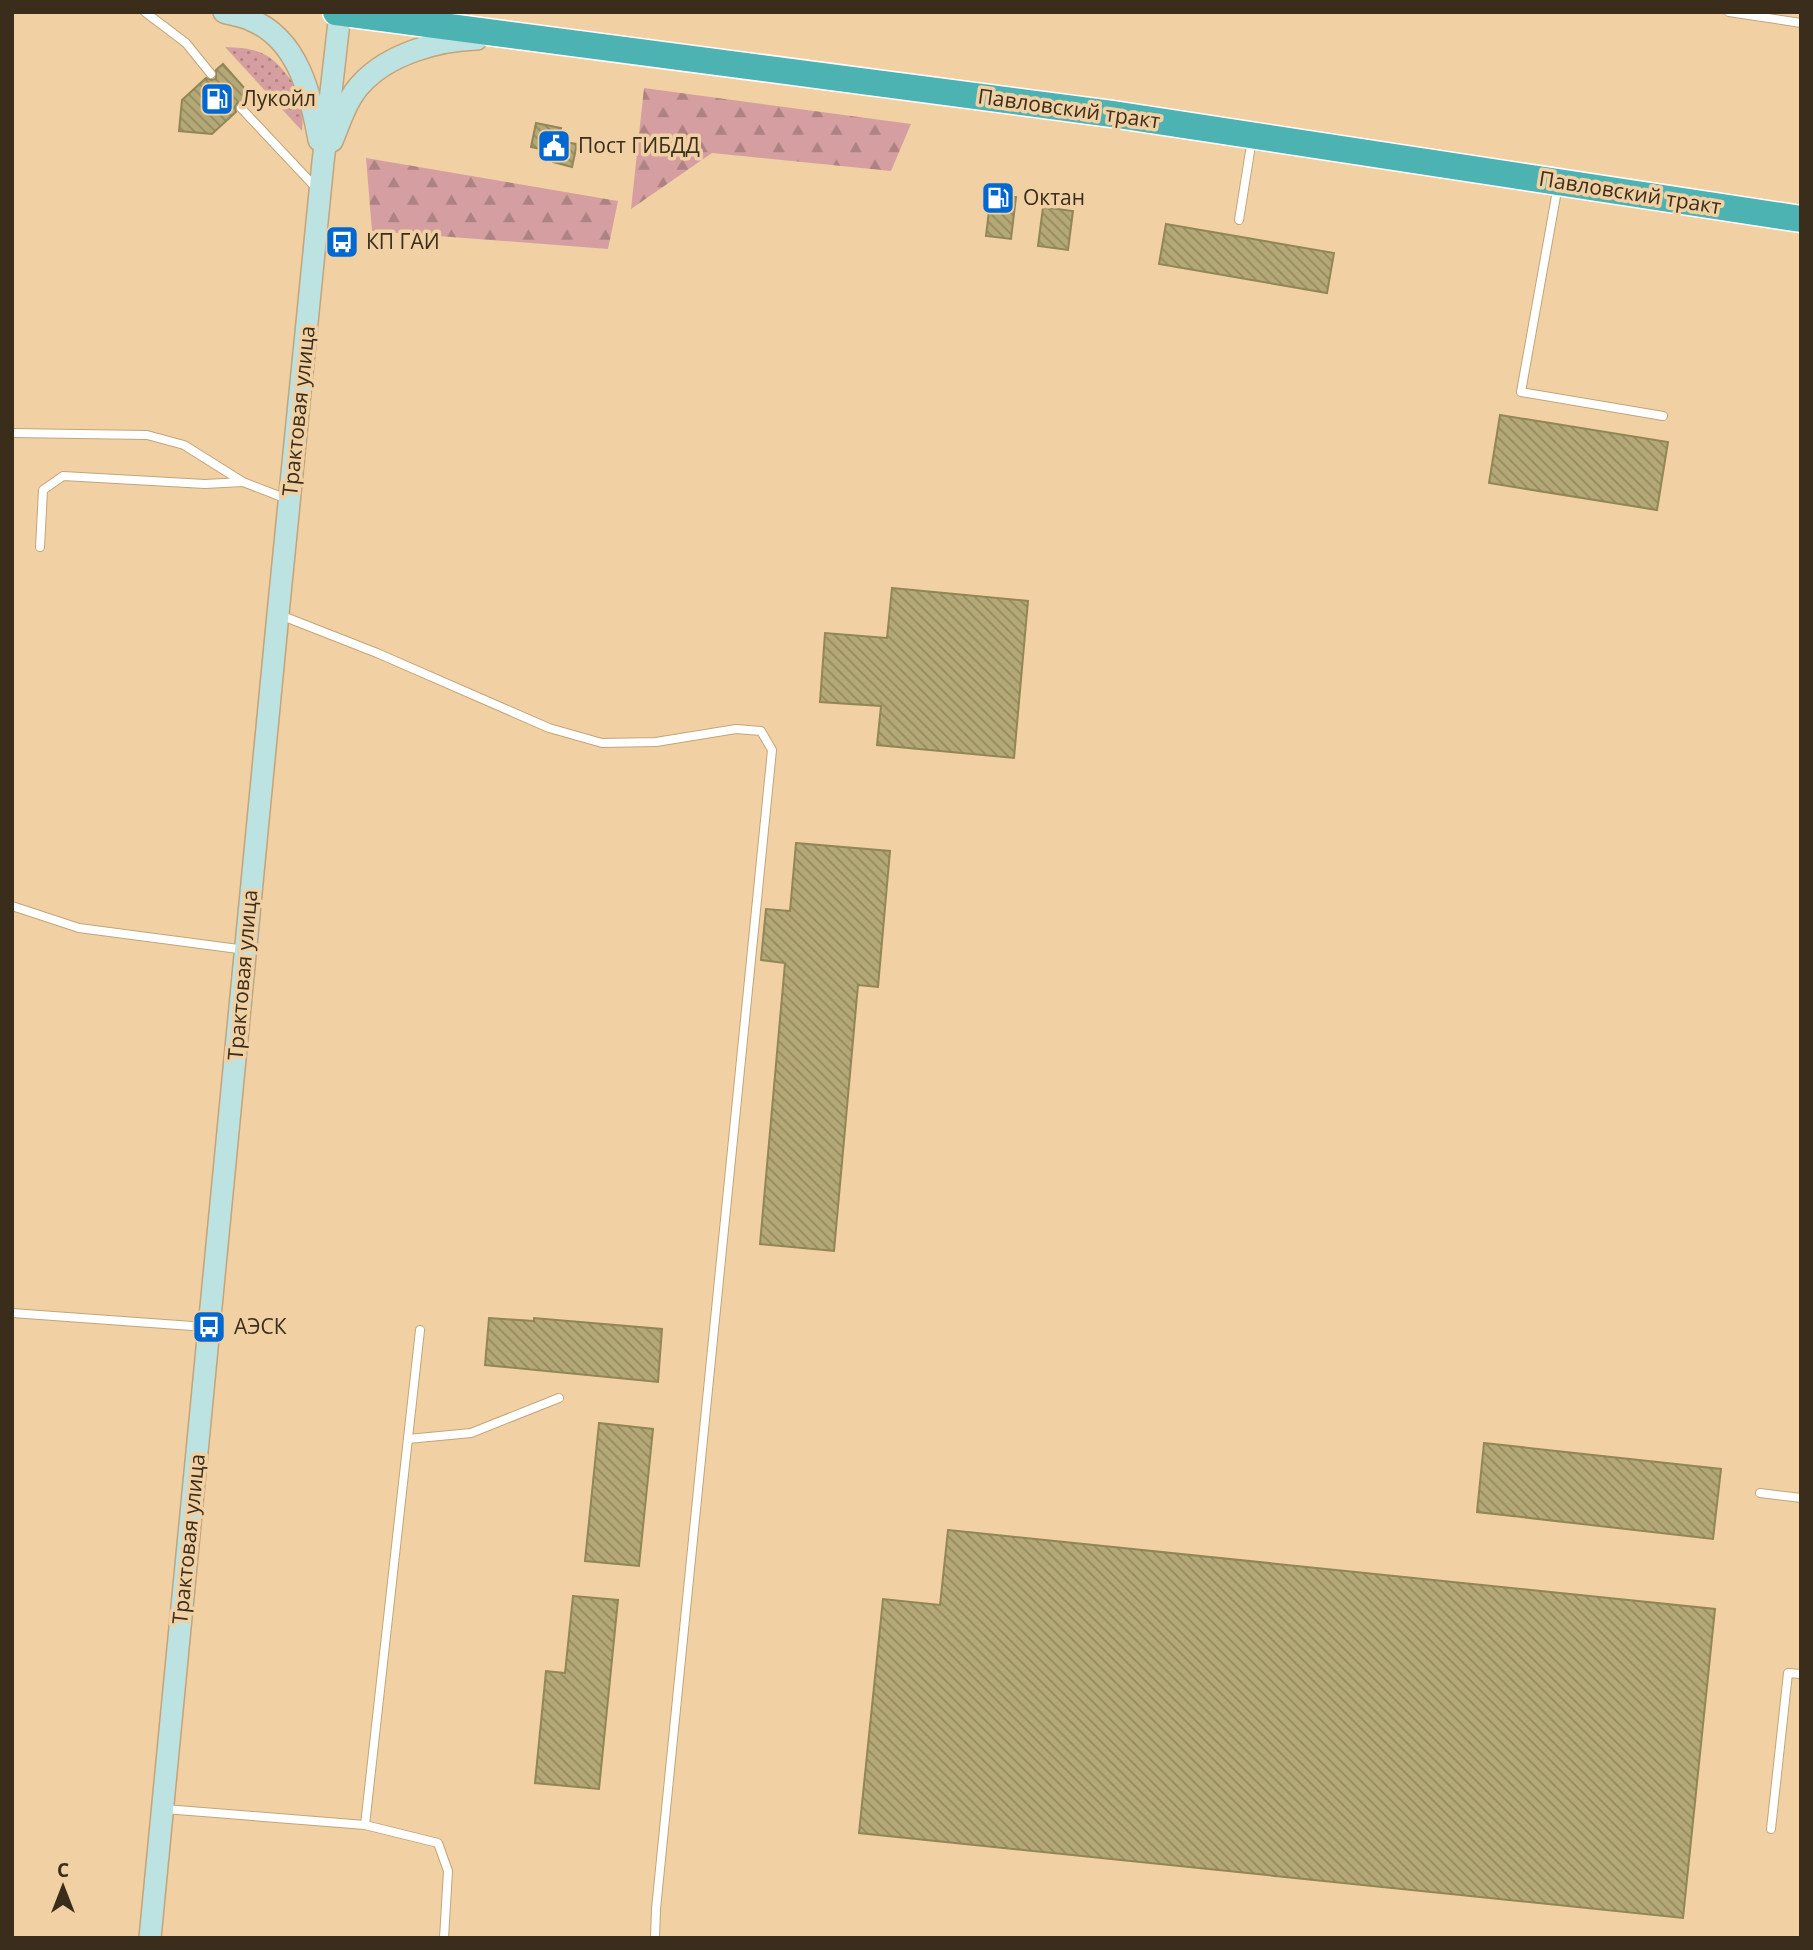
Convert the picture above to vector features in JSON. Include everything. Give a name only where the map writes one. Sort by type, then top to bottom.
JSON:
[{"type":"highway","name":"Павловский тракт","points":[[338,13],[1085,111],[1801,219]]},
{"type":"main road","points":[[224,12],[253,20],[289,50],[298,64],[310,97],[323,163]]},
{"type":"main road","name":"Трактовая улица","points":[[150,1938],[338,13]]},
{"type":"main road","points":[[323,163],[360,84],[379,68],[399,57],[453,39],[529,38]]},
{"type":"lane","points":[[145,12],[187,43],[211,74]]},
{"type":"lane","points":[[1729,12],[1801,23]]},
{"type":"lane","points":[[240,108],[320,193]]},
{"type":"lane","points":[[1239,220],[1252,136]]},
{"type":"lane","points":[[1558,183],[1521,392],[1662,416]]},
{"type":"lane","points":[[12,433],[147,435],[184,445],[243,482],[290,500]]},
{"type":"lane","points":[[40,547],[43,490],[63,476],[205,484],[243,482]]},
{"type":"lane","points":[[278,614],[377,653],[549,728],[602,743],[656,742],[736,729],[761,731],[772,750],[658,1881],[655,1938]]},
{"type":"lane","points":[[12,906],[79,928],[246,950]]},
{"type":"lane","points":[[12,1313],[209,1328]]},
{"type":"lane","points":[[365,1825],[420,1330]]},
{"type":"lane","points":[[408,1439],[471,1433],[559,1398]]},
{"type":"lane","points":[[1760,1493],[1801,1498]]},
{"type":"lane","points":[[1771,1829],[1788,1673],[1801,1674]]},
{"type":"lane","points":[[162,1809],[365,1825],[439,1843],[447,1871],[444,1938]]},
{"type":"green space","points":[[225,47],[260,52],[280,67],[299,95],[302,131]]},
{"type":"green space","points":[[644,88],[911,124],[891,171],[712,153],[631,209]]},
{"type":"green space","points":[[366,158],[618,201],[608,249],[372,231]]},
{"type":"building","name":"Лукойл","points":[[223,64],[253,98],[246,104],[237,103],[236,112],[212,134],[179,131],[182,100],[206,78],[216,79],[216,70]]},
{"type":"building","name":"Пост ГИБДД","points":[[536,123],[561,128],[559,141],[577,144],[572,167],[553,162],[555,152],[531,147]]},
{"type":"building","points":[[991,194],[1016,197],[1011,239],[986,236]]},
{"type":"building","points":[[1043,207],[1073,211],[1068,250],[1038,246]]},
{"type":"building","points":[[1166,224],[1334,253],[1327,293],[1159,264]]},
{"type":"building","points":[[1500,415],[1668,442],[1657,510],[1489,483]]},
{"type":"building","points":[[892,588],[1028,601],[1014,758],[877,745],[881,706],[820,702],[825,633],[887,638]]},
{"type":"building","points":[[796,843],[890,851],[878,987],[858,985],[834,1251],[760,1244],[785,963],[761,960],[766,909],[790,911]]},
{"type":"building","points":[[489,1318],[534,1321],[534,1318],[662,1329],[658,1382],[485,1365]]},
{"type":"building","points":[[599,1423],[653,1429],[639,1566],[585,1561]]},
{"type":"building","points":[[1484,1443],[1721,1469],[1713,1539],[1477,1512]]},
{"type":"building","points":[[948,1530],[1715,1609],[1683,1918],[859,1833],[883,1599],[940,1605]]},
{"type":"building","points":[[573,1596],[618,1600],[599,1789],[535,1783],[546,1671],[565,1673]]},
{"type":"place","name":"Лукойл","points":[[217,99]]},
{"type":"place","name":"Пост ГИБДД","points":[[554,146]]},
{"type":"place","name":"Октан","points":[[998,198]]},
{"type":"place","name":"КП ГАИ","points":[[342,242]]},
{"type":"place","name":"АЭСК","points":[[209,1327]]}]
